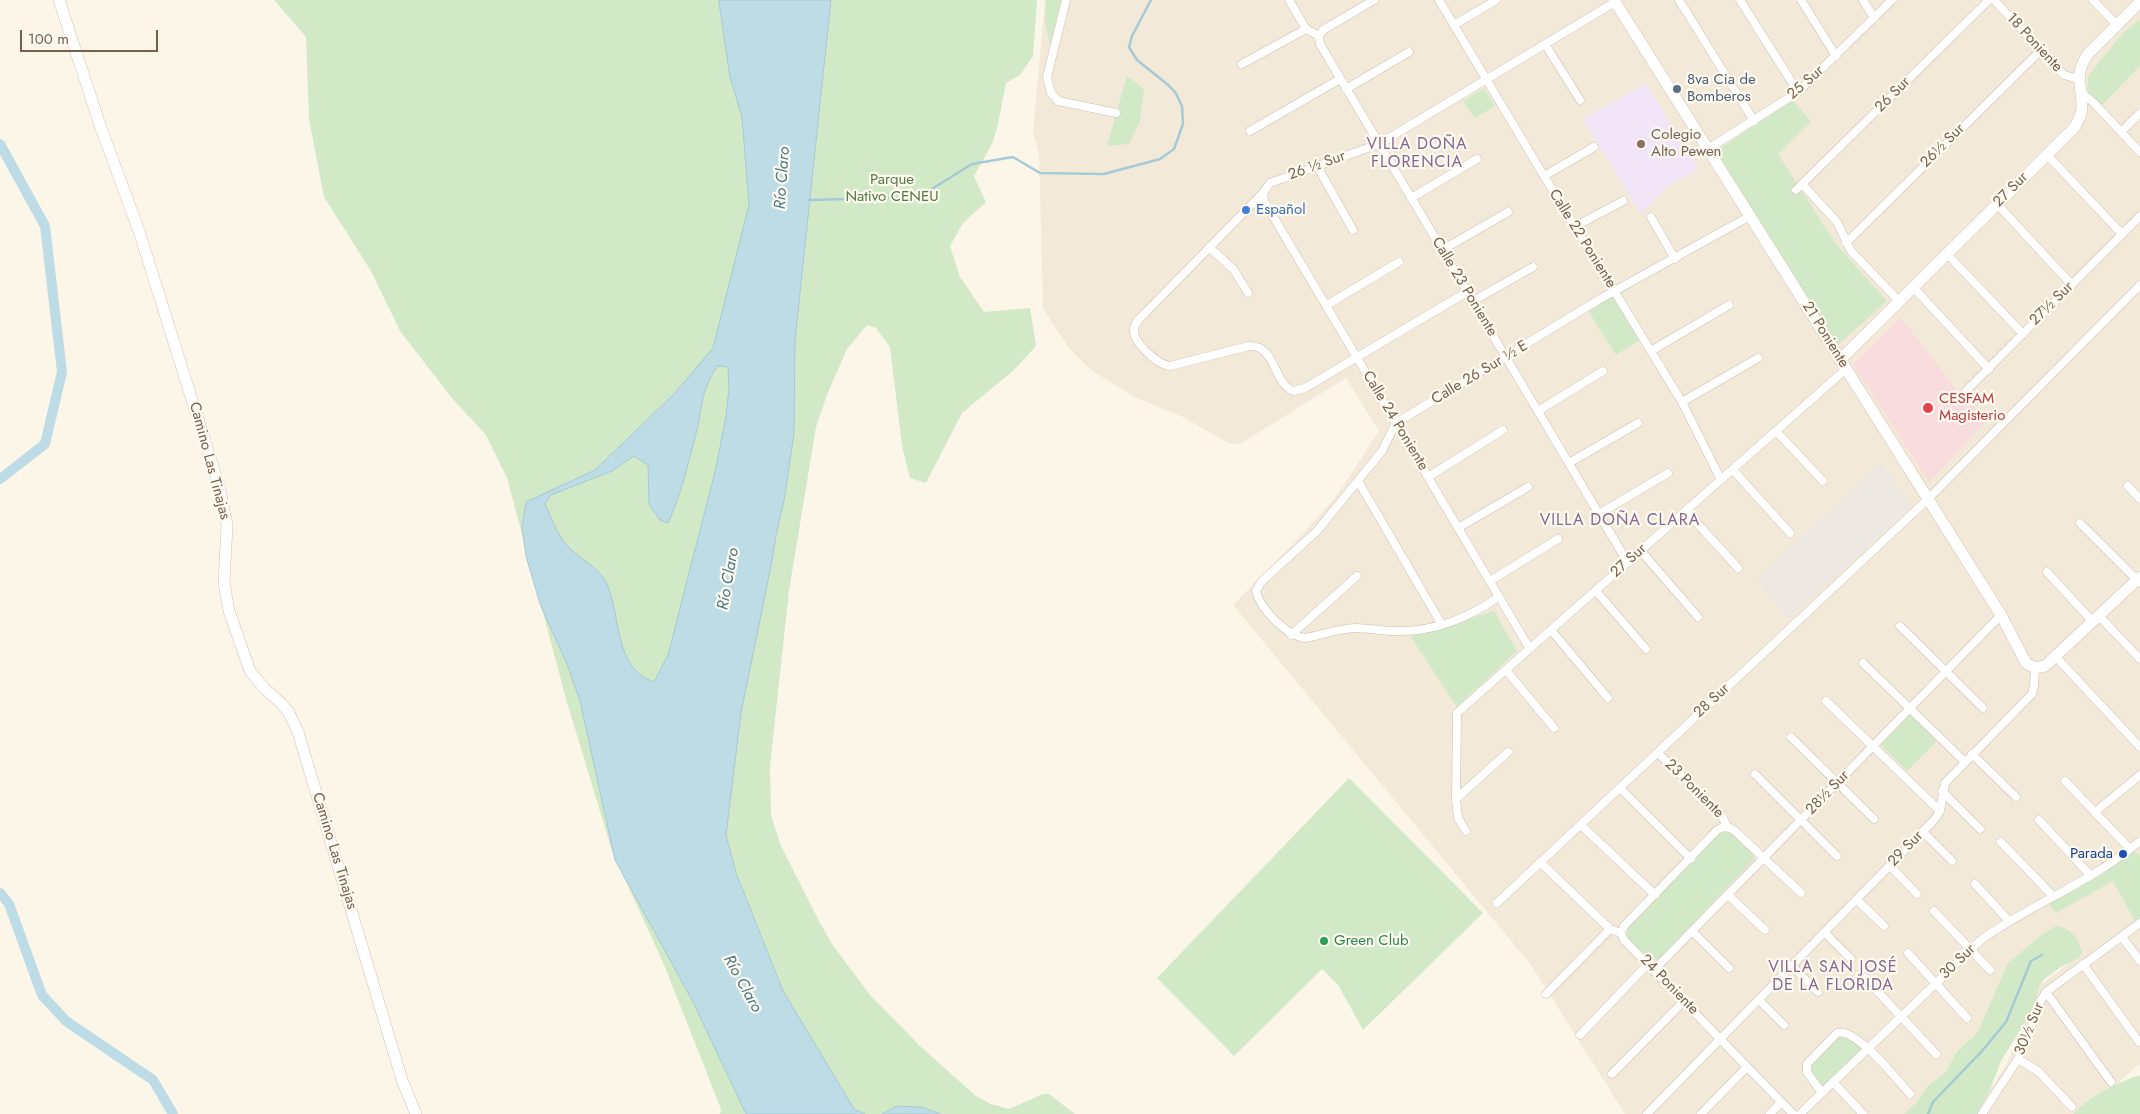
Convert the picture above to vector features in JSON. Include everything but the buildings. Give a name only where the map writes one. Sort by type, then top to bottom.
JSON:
[{"type":"street","name":"Camino Las Tinajas","points":[[59,0],[139,231],[219,486],[227,525],[224,583],[229,611],[250,671],[264,688],[281,703],[298,732],[402,1080],[416,1114]]},
{"type":"street","points":[[1066,0],[1047,77],[1051,93],[1058,101],[1116,113]]},
{"type":"street","points":[[1289,0],[1306,29],[1319,36],[1323,30],[1361,3],[1374,0]]},
{"type":"street","name":"Calle 22 Poniente","points":[[1439,0],[1682,402],[1721,480]]},
{"type":"street","points":[[1454,25],[1496,0]]},
{"type":"street","points":[[1679,0],[1754,121]]},
{"type":"street","points":[[1740,0],[1798,92]]},
{"type":"street","points":[[1801,0],[1836,56]]},
{"type":"street","points":[[1863,0],[1874,18]]},
{"type":"street","name":"25 Sur","points":[[1708,149],[1798,92],[1892,0]]},
{"type":"street","name":"26 Sur","points":[[1846,243],[1837,222],[1799,187],[1989,0]]},
{"type":"street","name":"18 Poniente","points":[[1994,0],[2064,75],[2078,80]]},
{"type":"street","points":[[2093,0],[2117,25]]},
{"type":"street","name":"26 ½ Sur","points":[[1356,356],[1305,388],[1293,391],[1284,386],[1263,348],[1248,346],[1170,366],[1162,365],[1155,361],[1135,336],[1134,331],[1135,326],[1146,312],[1263,193],[1270,183],[1379,144],[1615,1]]},
{"type":"street","name":"21 Poniente","points":[[1615,1],[2001,615],[2026,663],[2034,668]]},
{"type":"street","points":[[2078,80],[2084,58],[2140,2]]},
{"type":"street","points":[[1242,64],[1306,29]]},
{"type":"street","name":"Calle 23 Poniente","points":[[1319,36],[1320,44],[1340,79],[1628,563]]},
{"type":"street","points":[[1546,44],[1580,100]]},
{"type":"street","name":"26½ Sur","points":[[1846,243],[2040,50]]},
{"type":"street","points":[[1346,89],[1409,52]]},
{"type":"street","points":[[1250,131],[1340,79]]},
{"type":"street","name":"27 Sur","points":[[1456,799],[1457,713],[1733,470],[1776,431],[1843,364],[1899,301],[2047,155],[2079,120],[2083,109],[2082,93],[2078,80]]},
{"type":"street","points":[[2082,93],[2093,102],[2140,152]]},
{"type":"street","points":[[2121,132],[2140,113]]},
{"type":"street","points":[[1544,176],[1594,147]]},
{"type":"street","points":[[2047,155],[2122,234]]},
{"type":"street","points":[[1411,198],[1477,159]]},
{"type":"street","points":[[1316,166],[1353,230]]},
{"type":"street","name":"Calle 24 Poniente","points":[[1263,193],[1264,201],[1530,649]]},
{"type":"street","points":[[1574,226],[1623,200]]},
{"type":"street","points":[[1997,204],[2072,285]]},
{"type":"street","points":[[1442,250],[1508,212]]},
{"type":"street","name":"Calle 26 Sur ½ E","points":[[1396,423],[1614,291],[1750,216]]},
{"type":"street","name":"27½ Sur","points":[[1964,392],[2140,216]]},
{"type":"street","points":[[1650,217],[1675,259]]},
{"type":"street","points":[[1846,243],[1899,301]]},
{"type":"street","points":[[1210,247],[1234,270],[1248,294]]},
{"type":"street","points":[[1947,254],[2023,334]]},
{"type":"street","points":[[1327,305],[1399,262]]},
{"type":"street","points":[[1473,301],[1533,266]]},
{"type":"street","name":"28 Sur","points":[[1497,903],[1621,789],[1928,499],[2140,285]]},
{"type":"street","points":[[1913,287],[1989,369]]},
{"type":"street","points":[[1356,356],[1467,292]]},
{"type":"street","points":[[1651,351],[1730,305]]},
{"type":"street","points":[[1682,402],[1758,358]]},
{"type":"street","points":[[1538,411],[1603,371]]},
{"type":"street","points":[[1396,423],[1382,451],[1317,530],[1258,586],[1256,591],[1260,602],[1295,636],[1312,637],[1354,628],[1402,632],[1442,625],[1470,615],[1498,597]]},
{"type":"street","points":[[1569,463],[1638,423]]},
{"type":"street","points":[[1428,477],[1503,430]]},
{"type":"street","points":[[1776,431],[1823,482]]},
{"type":"street","points":[[1733,470],[1790,533]]},
{"type":"street","points":[[1599,514],[1668,473]]},
{"type":"street","points":[[1358,481],[1442,625]]},
{"type":"street","points":[[2128,486],[2140,500]]},
{"type":"street","points":[[1458,528],[1528,488]]},
{"type":"street","points":[[1686,511],[1738,568]]},
{"type":"street","points":[[1940,811],[1942,791],[1945,783],[2032,694],[2034,668],[2045,666],[2056,657],[2139,580],[2080,523]]},
{"type":"street","points":[[1490,581],[1558,539]]},
{"type":"street","points":[[1641,551],[1698,617]]},
{"type":"street","points":[[2047,572],[2140,659]]},
{"type":"street","points":[[1295,636],[1357,576]]},
{"type":"street","points":[[1596,591],[1646,648]]},
{"type":"street","name":"28½ Sur","points":[[1654,970],[2001,615]]},
{"type":"street","points":[[1900,626],[1983,708]]},
{"type":"street","points":[[1551,630],[1608,698]]},
{"type":"street","points":[[2056,657],[2140,747]]},
{"type":"street","points":[[1863,663],[1964,762]]},
{"type":"street","points":[[1506,670],[1554,728]]},
{"type":"street","points":[[1826,701],[1940,811]]},
{"type":"street","points":[[1791,737],[1874,818]]},
{"type":"street","points":[[1466,831],[1458,818],[1456,799],[1508,752]]},
{"type":"street","name":"23 Poniente","points":[[1658,753],[1722,816],[1727,827],[1735,831],[1801,893]]},
{"type":"street","points":[[1972,754],[2016,798]]},
{"type":"street","points":[[1755,774],[1838,856]]},
{"type":"street","points":[[2095,812],[2140,775]]},
{"type":"street","points":[[2065,781],[2095,812],[2136,846]]},
{"type":"street","points":[[1621,789],[1691,858]]},
{"type":"street","points":[[1942,791],[1980,829]]},
{"type":"street","name":"29 Sur","points":[[1647,1114],[1890,866],[1940,811]]},
{"type":"street","points":[[2039,820],[2090,875]]},
{"type":"street","points":[[1581,824],[1655,895]]},
{"type":"street","points":[[1541,863],[1610,929],[1621,933],[1624,926],[1718,830],[1727,827]]},
{"type":"street","points":[[1922,832],[1952,861]]},
{"type":"street","points":[[2001,842],[2052,896]]},
{"type":"street","name":"30 Sur","points":[[1800,1114],[1980,940],[2136,846]]},
{"type":"street","points":[[1890,866],[1917,894]]},
{"type":"street","points":[[1975,884],[2009,921]]},
{"type":"street","points":[[1728,894],[1765,930]]},
{"type":"street","points":[[1857,900],[1884,926]]},
{"type":"street","points":[[1934,911],[1990,970]]},
{"type":"street","name":"30½ Sur","points":[[1982,1114],[2018,1059],[2041,1000],[2046,992],[2140,923]]},
{"type":"street","points":[[1546,994],[1610,929]]},
{"type":"street","points":[[1692,932],[1729,968]]},
{"type":"street","name":"24 Poniente","points":[[1621,933],[1624,940],[1793,1114]]},
{"type":"street","points":[[1824,933],[1851,959]]},
{"type":"street","points":[[2122,937],[2140,961]]},
{"type":"street","points":[[1908,953],[1967,1018]]},
{"type":"street","points":[[1580,1035],[1648,964]]},
{"type":"street","points":[[2083,964],[2139,1042]]},
{"type":"street","points":[[1792,966],[1818,992]]},
{"type":"street","points":[[1865,978],[1936,1054]]},
{"type":"street","points":[[2046,992],[2111,1082]]},
{"type":"street","points":[[1759,1000],[1784,1025]]},
{"type":"street","points":[[1612,1074],[1684,1001]]},
{"type":"street","points":[[1822,1093],[1807,1072],[1807,1066],[1837,1033],[1842,1032],[1848,1033],[1868,1049],[1910,1094]]},
{"type":"street","points":[[2018,1059],[2038,1071],[2072,1107]]},
{"type":"street","points":[[1702,1114],[1747,1067]]},
{"type":"street","points":[[1833,1082],[1863,1114]]},
{"type":"street","points":[[1770,1114],[1781,1102]]},
{"type":"shaded area","points":[[1045,0],[2140,0],[2140,1063],[2085,1114],[1973,1114],[2007,1064],[2040,985],[2076,958],[2056,926],[1982,1033],[1907,1114],[1625,1114],[1531,965],[1233,605],[1303,534],[1338,494],[1379,431],[1346,378],[1240,444],[1230,444],[1183,417],[1134,397],[1091,370],[1069,348],[1043,309],[1039,154],[1033,132]]},
{"type":"shaded area","name":"Colegio Alto Pewen","points":[[1646,84],[1699,169],[1666,188],[1641,214],[1583,119]]},
{"type":"shaded area","name":"CESFAM Magisterio","points":[[1900,317],[1961,395],[1986,421],[1929,482],[1853,364]]},
{"type":"shaded area","points":[[1882,463],[1912,506],[1789,619],[1756,580]]},
{"type":"green space","name":"Parque Nativo CENEU","points":[[274,0],[1037,0],[1033,56],[1020,75],[1006,83],[993,142],[974,176],[986,202],[963,223],[950,246],[960,277],[984,312],[1030,308],[1036,346],[1014,370],[962,413],[926,483],[910,478],[902,446],[890,347],[876,328],[867,325],[847,349],[827,395],[816,427],[789,591],[770,766],[771,815],[781,846],[832,944],[870,995],[921,1047],[976,1096],[991,1104],[1009,1109],[1043,1094],[1049,1094],[1075,1114],[720,1114],[721,1109],[665,967],[612,851],[566,699],[507,478],[486,435],[451,397],[400,331],[371,271],[324,197],[309,119],[306,37]]},
{"type":"green space","points":[[1046,0],[1062,0],[1050,44],[1045,24]]},
{"type":"green space","points":[[2140,19],[2140,66],[2102,105],[2088,91],[2088,76],[2123,33]]},
{"type":"green space","points":[[1127,76],[1144,89],[1140,121],[1129,144],[1107,146]]},
{"type":"green space","points":[[1484,88],[1495,106],[1475,118],[1463,101]]},
{"type":"green space","points":[[1793,100],[1811,122],[1778,154],[1836,244],[1887,301],[1837,346],[1716,151]]},
{"type":"green space","points":[[1613,293],[1643,338],[1616,355],[1587,309]]},
{"type":"green space","points":[[1494,611],[1517,651],[1457,707],[1407,631],[1449,625]]},
{"type":"green space","points":[[1910,715],[1937,741],[1907,771],[1881,745]]},
{"type":"green space","name":"Green Club","points":[[1349,778],[1483,913],[1363,1030],[1338,985],[1322,969],[1234,1056],[1157,978]]},
{"type":"green space","points":[[1720,832],[1731,832],[1753,852],[1754,859],[1659,959],[1650,960],[1627,937],[1628,928]]},
{"type":"green space","points":[[2134,850],[2140,856],[2140,920],[2136,923],[2113,881],[2056,913],[2049,904],[2098,876]]},
{"type":"green space","points":[[2056,926],[2070,931],[2079,943],[2082,952],[2079,958],[2061,967],[2044,979],[2040,985],[2032,1012],[2002,1059],[1989,1092],[1977,1114],[1904,1114],[1918,1101],[1928,1086],[1946,1072],[1956,1053],[1978,1032],[2008,963],[2043,934]]},
{"type":"green space","points":[[1838,1036],[1847,1036],[1864,1049],[1824,1087],[1809,1069],[1812,1063]]},
{"type":"green space","points":[[2140,1075],[2140,1114],[2073,1114],[2087,1101],[2104,1090]]},
{"type":"water","name":"Río Claro","points":[[719,0],[831,0],[795,340],[794,433],[784,501],[741,713],[726,835],[736,873],[783,991],[854,1109],[865,1114],[746,1114],[693,1002],[615,860],[580,701],[567,664],[540,604],[526,556],[522,528],[526,502],[595,470],[674,394],[713,348],[749,205],[742,117],[730,77]],"holes":[[[718,366],[728,367],[729,388],[726,416],[716,468],[668,655],[654,682],[641,675],[632,666],[625,654],[607,584],[599,572],[563,540],[545,504],[551,495],[612,471],[634,456],[648,465],[649,504],[660,520],[668,523],[684,479],[708,382]]]},
{"type":"water","points":[[897,1106],[921,1107],[941,1114],[882,1114]]},
{"type":"waterway","points":[[808,200],[919,197],[972,164],[1013,157],[1040,173],[1104,174],[1160,159],[1174,149],[1183,124],[1182,106],[1175,92],[1137,60],[1129,47],[1132,36],[1151,0]]},
{"type":"waterway","points":[[0,144],[45,226],[62,372],[45,444],[0,479]]},
{"type":"waterway","points":[[0,893],[9,904],[42,995],[66,1021],[153,1080],[173,1114]]},
{"type":"waterway","points":[[1928,1114],[1933,1102],[1982,1051],[2006,1022],[2031,961],[2042,955]]},
{"type":"place","name":"8va Cia de Bomberos","points":[[1677,89]]},
{"type":"place","name":"Colegio Alto Pewen","points":[[1641,144]]},
{"type":"place","name":"Español","points":[[1246,210]]},
{"type":"place","name":"CESFAM Magisterio","points":[[1928,408]]},
{"type":"place","name":"Parada","points":[[2123,854]]},
{"type":"place","name":"Green Club","points":[[1324,941]]},
{"type":"district","name":"VILLA DOÑA FLORENCIA","points":[[1417,154]]},
{"type":"district","name":"VILLA DOÑA CLARA","points":[[1620,521]]},
{"type":"district","name":"VILLA SAN JOSÉ DE LA FLORIDA","points":[[1833,977]]}]
